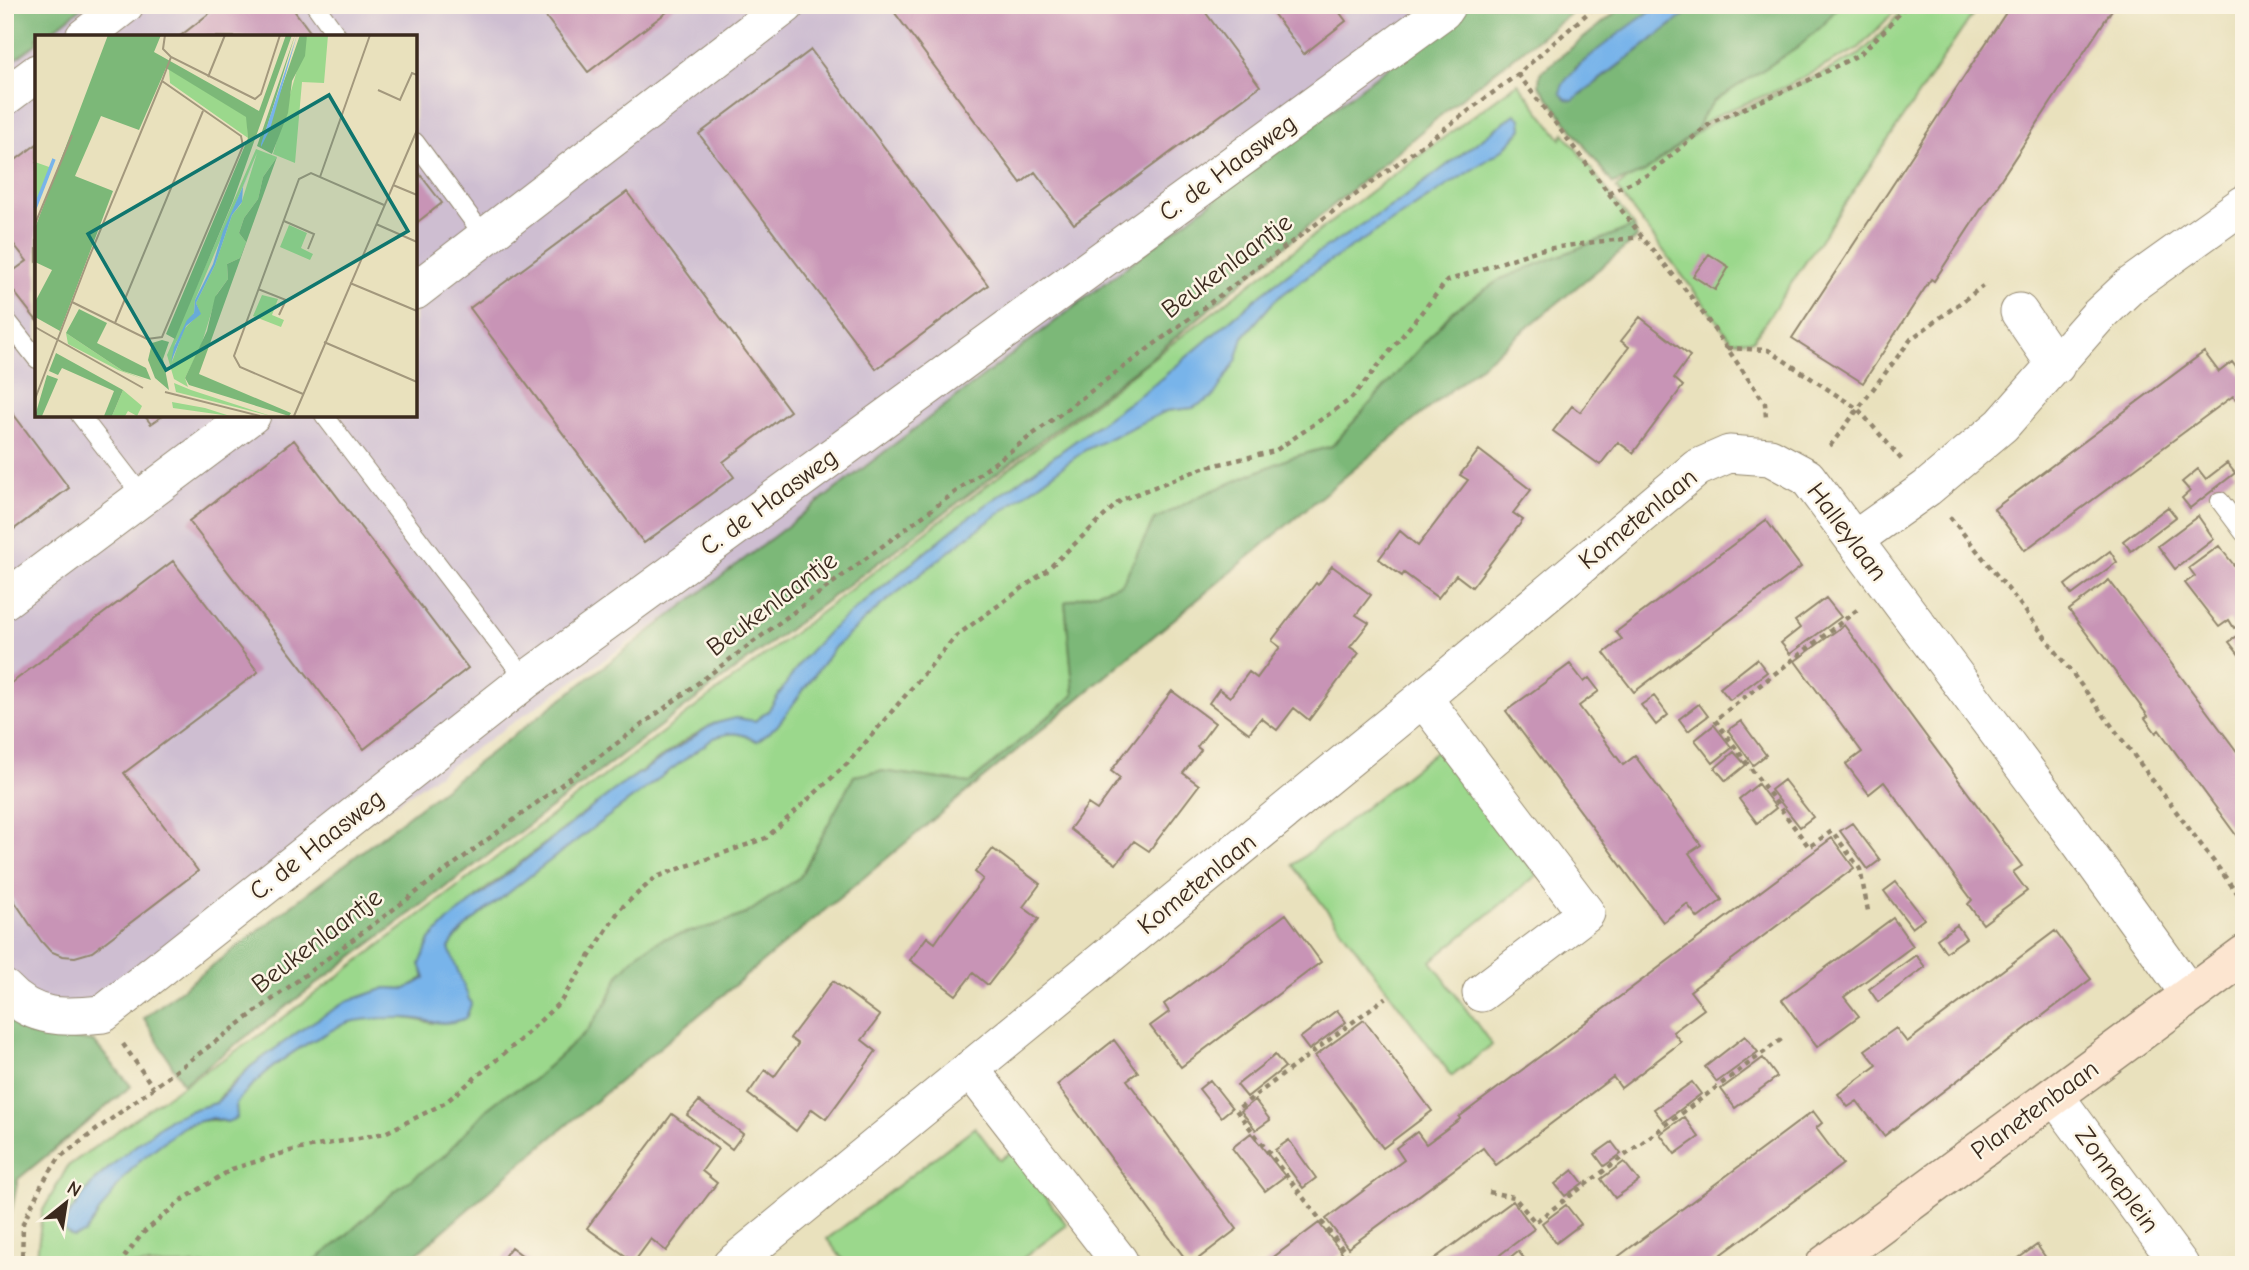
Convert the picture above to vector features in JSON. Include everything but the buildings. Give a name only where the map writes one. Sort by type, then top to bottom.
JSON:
[{"type":"street","points":[[87,35],[125,5]]},
{"type":"street","points":[[416,290],[786,5]]},
{"type":"street","name":"C. de Haasweg","points":[[103,1014],[526,680],[1443,11],[1447,5]]},
{"type":"street","points":[[5,97],[35,74]]},
{"type":"street","points":[[1854,540],[1927,488],[2002,425],[2097,317],[2131,285],[2244,204]]},
{"type":"street","points":[[2019,312],[2056,366]]},
{"type":"street","points":[[5,600],[252,416]]},
{"type":"street","name":"Kometenlaan","points":[[731,1265],[1423,698],[1697,468],[1729,454],[1770,457]]},
{"type":"street","name":"Halleylaan","points":[[1770,457],[1807,477],[2190,995]]},
{"type":"street","points":[[1423,698],[1586,913],[1481,993]]},
{"type":"street","name":"Planetenbaan","points":[[1825,1265],[2244,955]]},
{"type":"street","points":[[5,989],[34,1012],[67,1018],[103,1014]]},
{"type":"street","points":[[970,1069],[1119,1261],[1113,1265]]},
{"type":"street","name":"Zonneplein","points":[[2055,1096],[2180,1265]]},
{"type":"lane","points":[[314,5],[336,35]]},
{"type":"lane","points":[[416,143],[485,237]]},
{"type":"lane","points":[[5,318],[35,356]]},
{"type":"lane","points":[[81,416],[143,497]]},
{"type":"lane","points":[[325,416],[526,680]]},
{"type":"lane","points":[[2220,501],[2244,533]]},
{"type":"path","name":"Beukenlaantje","points":[[22,1265],[23,1223],[43,1182],[60,1157],[1518,74],[1597,5]]},
{"type":"path","points":[[1608,193],[1647,174],[1712,122],[1807,81],[1860,54],[1906,5]]},
{"type":"path","points":[[1518,74],[1642,237],[1693,299],[1765,403],[1770,457]]},
{"type":"path","points":[[118,1265],[143,1233],[182,1200],[232,1169],[290,1151],[386,1133],[445,1103],[519,1041],[561,1001],[620,909],[656,877],[766,838],[848,763],[956,636],[1046,571],[1121,500],[1203,468],[1275,451],[1351,399],[1447,281],[1538,250],[1642,237]]},
{"type":"path","points":[[1807,477],[1911,339],[1983,286]]},
{"type":"path","points":[[1727,348],[1768,350],[1858,409],[1927,488],[2024,609],[2244,902]]},
{"type":"path","points":[[1868,911],[1860,869],[1832,831],[1809,847],[1715,720],[1889,586]]},
{"type":"path","points":[[1355,1265],[1236,1110],[1386,997]]},
{"type":"path","points":[[103,1014],[153,1087]]},
{"type":"path","points":[[1489,1192],[1514,1197],[1535,1223],[1783,1038]]},
{"type":"shaded area","points":[[82,5],[1510,5],[1365,137],[5,1072],[5,64],[35,42],[35,416],[416,416],[416,35],[44,35]]},
{"type":"green space","points":[[5,5],[85,5],[47,35],[35,35],[35,44],[5,67]]},
{"type":"green space","points":[[1469,5],[1582,5],[1472,89],[1152,357],[183,1084],[144,1018]]},
{"type":"green space","points":[[1625,5],[1659,5],[1575,68],[1583,93],[1697,5],[1839,5],[1823,25],[1797,48],[1714,101],[1695,132],[1645,172],[1613,184],[1539,85],[1540,73]]},
{"type":"green space","points":[[1839,5],[1901,5],[1859,48],[1785,87],[1722,113],[1695,132],[1714,101],[1797,48],[1823,25]]},
{"type":"green space","points":[[1906,5],[1979,5],[1753,340],[1732,341],[1616,188],[1712,122],[1807,81],[1860,54]]},
{"type":"green space","points":[[1518,83],[1561,139],[1564,133],[1634,226],[1501,279],[1453,311],[1332,446],[1290,458],[1200,496],[1154,520],[1122,584],[1065,602],[1074,695],[970,783],[881,771],[854,776],[800,877],[746,914],[663,939],[620,973],[607,1002],[587,1031],[530,1083],[505,1095],[487,1109],[444,1156],[395,1191],[309,1265],[36,1265],[42,1212],[68,1166],[161,1100],[263,1033],[769,652],[1378,186]],"holes":[[[1515,114],[1522,129],[1504,149],[1310,274],[1275,300],[1243,337],[1236,361],[1193,408],[1166,411],[1085,450],[966,538],[879,607],[835,647],[777,726],[757,741],[735,734],[714,738],[480,915],[463,930],[449,948],[451,957],[433,1023],[402,1018],[369,1018],[348,1022],[321,1035],[287,1056],[244,1092],[227,1122],[209,1120],[192,1124],[159,1142],[130,1170],[89,1227],[73,1237],[64,1221],[95,1180],[149,1135],[170,1119],[216,1103],[250,1067],[305,1027],[346,1002],[386,988],[406,989],[425,977],[430,940],[482,892],[613,791],[687,739],[713,724],[736,718],[755,721],[768,711],[802,660],[860,605],[961,523],[1156,383],[1302,263],[1398,202]]]},
{"type":"green space","points":[[1634,226],[1637,238],[1353,470],[514,1169],[404,1265],[309,1265],[395,1191],[444,1156],[487,1109],[505,1095],[530,1083],[587,1031],[607,1002],[620,973],[640,952],[663,939],[746,914],[800,877],[854,776],[881,771],[970,783],[1074,695],[1065,602],[1122,584],[1154,520],[1200,496],[1290,458],[1332,446],[1453,311],[1501,279]]},
{"type":"green space","points":[[1439,749],[1537,875],[1431,961],[1492,1045],[1452,1076],[1293,865]]},
{"type":"green space","points":[[11,1018],[43,1034],[94,1042],[131,1086],[18,1179],[8,1229],[9,1265],[5,1265],[5,1032]]},
{"type":"green space","points":[[975,1127],[1000,1160],[1011,1152],[1067,1225],[1014,1265],[847,1265],[827,1239]]},
{"type":"water","points":[[1659,5],[1697,5],[1573,100],[1566,99],[1561,94],[1563,85],[1571,74],[1585,61]]},
{"type":"water","points":[[1515,114],[1521,119],[1522,129],[1504,149],[1310,274],[1275,300],[1243,337],[1236,361],[1213,397],[1193,408],[1166,411],[1085,450],[966,538],[879,607],[835,647],[777,726],[757,741],[735,734],[714,738],[471,922],[449,948],[471,1004],[466,1018],[448,1023],[412,1018],[370,1019],[337,1027],[288,1055],[266,1072],[236,1103],[237,1118],[227,1122],[213,1118],[185,1125],[139,1161],[84,1234],[73,1237],[64,1230],[64,1221],[95,1180],[169,1119],[216,1103],[250,1067],[305,1027],[346,1002],[386,988],[406,989],[425,978],[420,964],[430,940],[448,921],[613,791],[713,724],[736,718],[755,721],[768,711],[802,660],[829,631],[961,523],[1156,383],[1302,263],[1398,202]]}]
